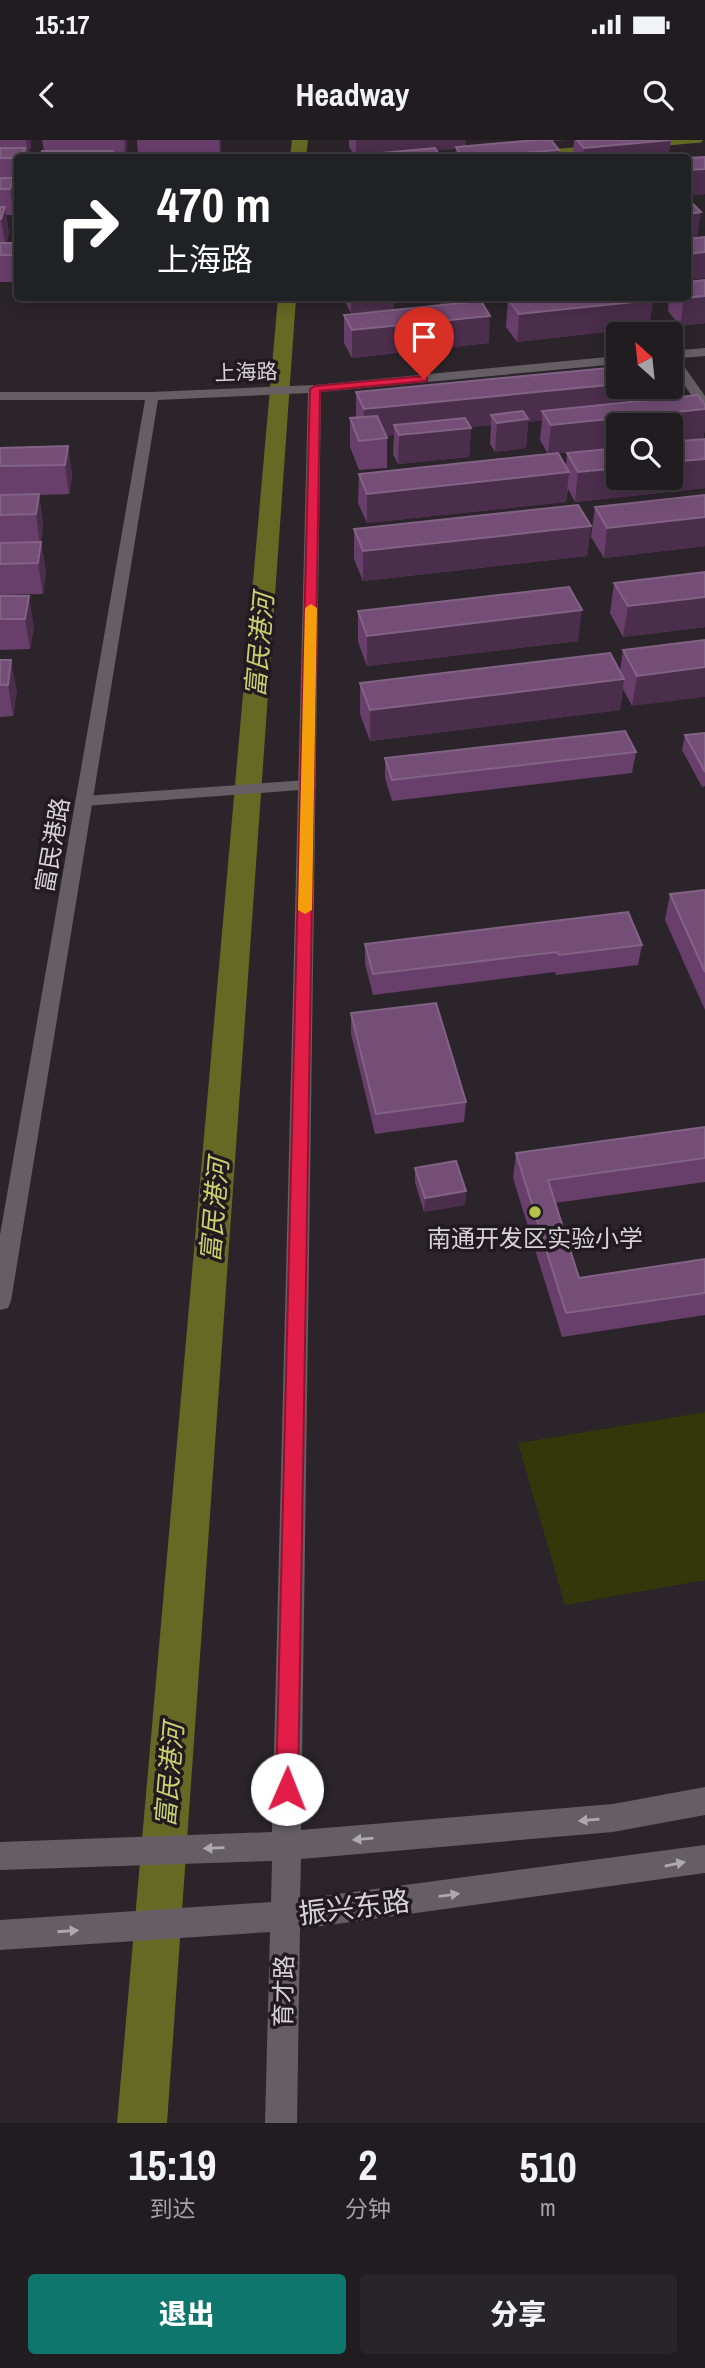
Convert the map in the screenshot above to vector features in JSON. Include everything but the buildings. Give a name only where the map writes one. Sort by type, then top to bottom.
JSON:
[{"type":"street","points":[[683,354],[705,352]]},
{"type":"street","name":"上海路","points":[[0,396],[152,396],[314,389],[606,361]]},
{"type":"street","points":[[683,374],[705,405]]},
{"type":"street","name":"育才路","points":[[281,2123],[284,1845],[314,389]]},
{"type":"street","name":"富民港路","points":[[0,1301],[6,1228],[84,801],[152,396]]},
{"type":"street","points":[[84,801],[306,785]]},
{"type":"street","points":[[0,1856],[284,1845],[613,1818],[705,1801]]},
{"type":"street","name":"振兴东路","points":[[0,1935],[283,1916],[705,1859]]},
{"type":"green space","points":[[705,1412],[705,1580],[565,1605],[518,1443]]},
{"type":"waterway","name":"富民港河","points":[[298,154],[300,140]]},
{"type":"waterway","points":[[657,144],[700,140]]},
{"type":"waterway","points":[[549,152],[586,149]]},
{"type":"waterway","name":"富民港河","points":[[142,2123],[287,301]]},
{"type":"slow traffic","points":[[305,910],[311,608]]},
{"type":"place","name":"南通开发区实验小学","points":[[535,1212]]},
{"type":"route","points":[[287,1789],[315,389],[424,379]]}]
